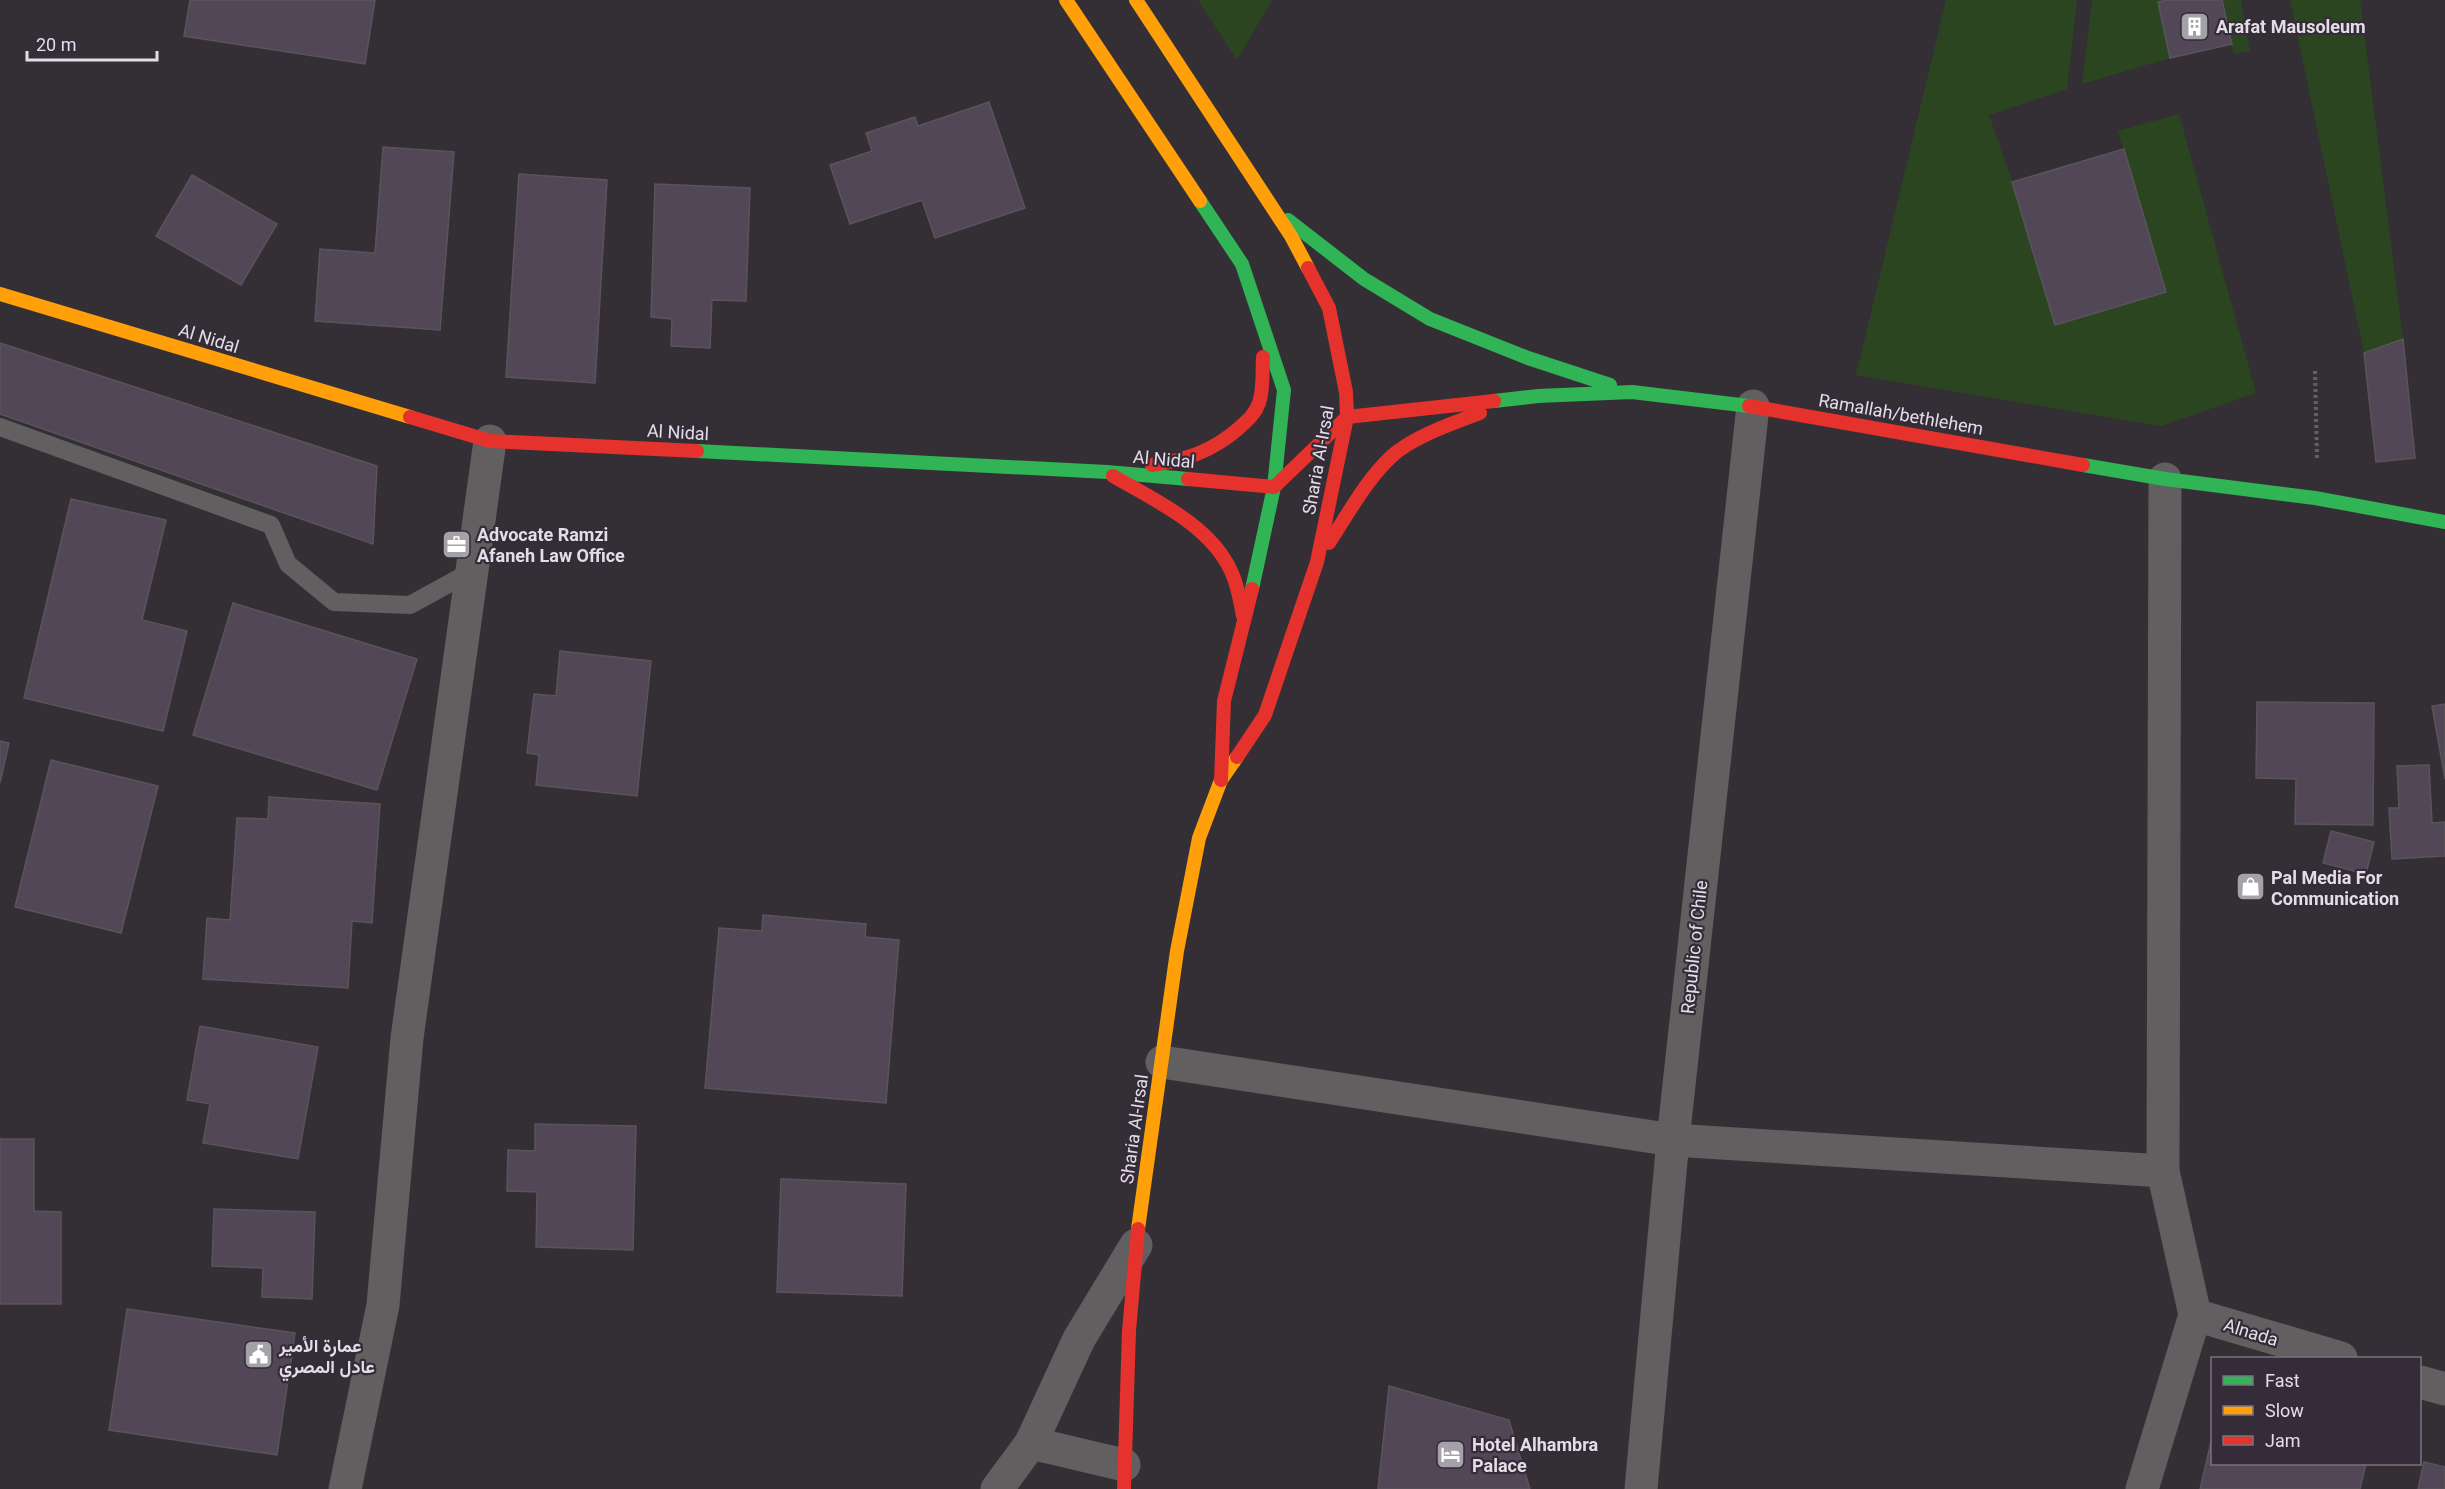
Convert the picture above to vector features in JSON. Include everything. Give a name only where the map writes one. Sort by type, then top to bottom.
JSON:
[{"type":"main road","name":"Sharia Al-Irsal","points":[[1066,0],[1242,264],[1284,390],[1274,487],[1224,701],[1221,780]]},
{"type":"main road","name":"Sharia Al-Irsal","points":[[1124,1477],[1129,1331],[1136,1245],[1177,951],[1199,838],[1221,780],[1265,715],[1317,562],[1347,417],[1346,392],[1329,308],[1291,236],[1136,0]]},
{"type":"main road","points":[[1271,207],[1364,279],[1430,319],[1528,358],[1632,392]]},
{"type":"main road","name":"Al Nidal","points":[[0,294],[490,441],[1107,472],[1274,487]]},
{"type":"main road","points":[[1107,472],[1196,458],[1216,447],[1232,434],[1255,412],[1261,395],[1264,325]]},
{"type":"main road","name":"Ramallah/bethlehem","points":[[1347,417],[1538,396],[1632,392],[1753,406],[2165,478],[2315,498],[2445,522]]},
{"type":"main road","points":[[1317,562],[1358,497],[1394,454],[1462,418],[1538,396]]},
{"type":"main road","points":[[1274,487],[1347,417]]},
{"type":"main road","points":[[1107,472],[1194,527],[1218,552],[1235,581],[1244,620]]},
{"type":"street","name":"Republic of Chile","points":[[1641,1489],[1673,1140],[1753,406]]},
{"type":"street","points":[[345,1489],[383,1305],[407,1038],[490,441]]},
{"type":"street","points":[[2142,1489],[2196,1315],[2163,1172],[2165,478]]},
{"type":"street","points":[[1162,1062],[1673,1140],[2163,1172]]},
{"type":"street","points":[[997,1489],[1031,1443],[1079,1339],[1136,1245]]},
{"type":"street","name":"Alnada","points":[[2196,1315],[2334,1357]]},
{"type":"street","points":[[2421,1382],[2445,1389]]},
{"type":"street","points":[[1031,1443],[1124,1477]]},
{"type":"lane","points":[[0,427],[271,525],[288,564],[334,602],[410,605],[472,571]]},
{"type":"path","points":[[2315,372],[2317,455],[2315,498]]},
{"type":"green space","points":[[1198,0],[1272,0],[1237,60]]},
{"type":"green space","points":[[1946,0],[2077,0],[2067,89],[1989,115],[2012,181],[2055,325],[2166,292],[2118,131],[2179,114],[2256,393],[2161,426],[1856,375]]},
{"type":"green space","points":[[2092,0],[2241,0],[2250,51],[2234,54],[2231,45],[2170,58],[2082,84]]},
{"type":"green space","points":[[2290,0],[2360,0],[2403,339],[2364,353]]},
{"type":"building","points":[[190,0],[375,0],[365,64],[184,36]]},
{"type":"building","name":"Arafat Mausoleum","points":[[2222,0],[2232,44],[2170,58],[2158,2]]},
{"type":"building","points":[[2203,19],[2204,25],[2189,28],[2188,22]]},
{"type":"building","points":[[989,102],[1025,208],[935,238],[922,200],[850,224],[830,165],[872,151],[866,133],[915,117],[918,126]]},
{"type":"building","points":[[383,147],[454,152],[440,330],[315,321],[320,249],[375,253]]},
{"type":"building","points":[[2124,149],[2166,292],[2055,325],[2012,182]]},
{"type":"building","points":[[519,174],[607,180],[595,383],[506,377]]},
{"type":"building","points":[[192,175],[277,224],[241,285],[156,236]]},
{"type":"building","points":[[655,184],[750,188],[746,301],[712,300],[710,348],[671,346],[672,319],[651,317]]},
{"type":"building","points":[[2403,339],[2415,458],[2376,462],[2364,353]]},
{"type":"building","points":[[0,343],[377,466],[373,544],[0,414]]},
{"type":"building","points":[[71,499],[166,520],[142,620],[187,631],[163,731],[24,698]]},
{"type":"building","points":[[233,603],[417,659],[377,790],[193,735]]},
{"type":"building","points":[[560,651],[651,661],[637,796],[536,785],[539,755],[527,753],[534,694],[556,696]]},
{"type":"building","points":[[2257,702],[2374,703],[2373,825],[2295,824],[2296,779],[2256,778]]},
{"type":"building","points":[[2445,704],[2445,779],[2432,706]]},
{"type":"building","points":[[0,741],[9,743],[0,783]]},
{"type":"building","points":[[51,760],[158,786],[121,933],[15,907]]},
{"type":"building","points":[[2429,765],[2432,823],[2445,822],[2445,856],[2392,859],[2389,808],[2399,808],[2397,766]]},
{"type":"building","points":[[269,797],[380,804],[372,923],[352,921],[348,988],[203,979],[207,918],[230,920],[237,818],[268,819]]},
{"type":"building","points":[[2331,831],[2374,842],[2366,874],[2323,863]]},
{"type":"building","points":[[763,915],[866,924],[865,937],[899,940],[886,1103],[705,1088],[719,928],[762,931]]},
{"type":"building","points":[[200,1026],[318,1047],[298,1159],[203,1143],[210,1104],[187,1100]]},
{"type":"building","points":[[535,1124],[636,1126],[633,1250],[536,1247],[537,1192],[507,1191],[508,1150],[535,1151]]},
{"type":"building","points":[[0,1139],[34,1139],[34,1211],[61,1212],[61,1304],[0,1304]]},
{"type":"building","points":[[781,1179],[906,1184],[902,1296],[777,1292]]},
{"type":"building","points":[[214,1209],[315,1212],[312,1299],[262,1297],[263,1268],[212,1266]]},
{"type":"building","points":[[127,1309],[295,1333],[277,1455],[109,1430]]},
{"type":"building","name":"Hotel Alhambra Palace","points":[[1389,1386],[1509,1420],[1530,1489],[1378,1489]]},
{"type":"building","points":[[2211,1442],[2211,1465],[2366,1465],[2360,1489],[2200,1489]]},
{"type":"building","points":[[2424,1462],[2445,1467],[2445,1489],[2418,1489]]},
{"type":"traffic: fast","points":[[1200,201],[1242,264],[1284,390],[1274,487],[1252,589]]},
{"type":"traffic: fast","points":[[1288,220],[1364,279],[1430,319],[1528,358],[1610,385]]},
{"type":"traffic: fast","points":[[1494,401],[1538,396],[1632,392],[1749,406]]},
{"type":"traffic: fast","points":[[697,451],[1107,472],[1188,479]]},
{"type":"traffic: fast","points":[[2083,465],[2165,479],[2315,498],[2445,522]]},
{"type":"traffic: slow","points":[[1066,0],[1200,201]]},
{"type":"traffic: slow","points":[[1136,0],[1291,236],[1308,268]]},
{"type":"traffic: slow","points":[[0,294],[410,417]]},
{"type":"traffic: slow","points":[[1138,1229],[1177,951],[1199,838],[1221,780],[1237,757]]},
{"type":"traffic: jam","points":[[1237,757],[1265,715],[1317,562],[1347,417],[1346,392],[1329,308],[1308,268]]},
{"type":"traffic: jam","points":[[1152,465],[1188,457],[1209,448],[1229,436],[1248,419],[1261,397],[1263,357]]},
{"type":"traffic: jam","points":[[1188,479],[1274,487],[1347,417],[1494,401]]},
{"type":"traffic: jam","points":[[1749,406],[2083,465]]},
{"type":"traffic: jam","points":[[1329,543],[1366,486],[1392,456],[1422,437],[1480,413]]},
{"type":"traffic: jam","points":[[410,417],[490,441],[697,451]]},
{"type":"traffic: jam","points":[[1113,476],[1180,515],[1209,540],[1222,555],[1231,571],[1243,616]]},
{"type":"traffic: jam","points":[[1221,780],[1224,701],[1252,589]]},
{"type":"traffic: jam","points":[[1124,1489],[1129,1331],[1138,1229]]},
{"type":"place","name":"Arafat Mausoleum","points":[[2195,26]]},
{"type":"place","name":"Advocate Ramzi Afaneh Law Office","points":[[456,544]]},
{"type":"place","name":"Pal Media For Communication","points":[[2250,887]]},
{"type":"place","name":"عمارة الأمير عادل المصري","points":[[258,1355]]},
{"type":"place","name":"Hotel Alhambra Palace","points":[[1451,1454]]}]
